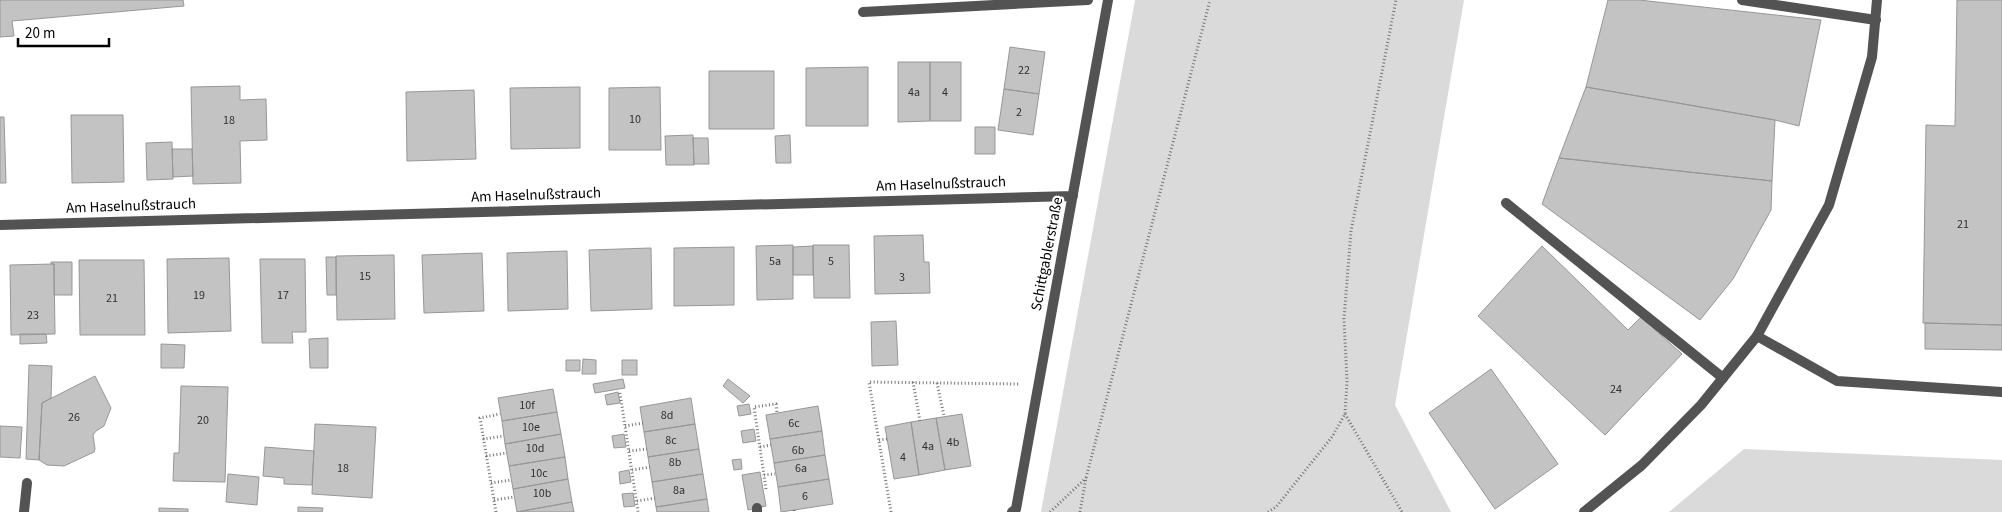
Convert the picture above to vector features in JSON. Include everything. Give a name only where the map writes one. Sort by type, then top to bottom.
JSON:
[{"type":"street","points":[[863,12],[1088,0]]},
{"type":"street","name":"Schittgablerstraße","points":[[1012,512],[1016,509],[1108,0]]},
{"type":"street","points":[[1742,0],[1876,20]]},
{"type":"street","points":[[1584,512],[1642,465],[1701,405],[1757,336],[1829,205],[1872,57],[1877,0]]},
{"type":"street","name":"Am Haselnußstrauch","points":[[0,225],[1073,196]]},
{"type":"street","points":[[1506,203],[1723,378]]},
{"type":"street","points":[[1757,336],[1837,381],[2002,392]]},
{"type":"street","points":[[24,512],[27,483]]},
{"type":"path","points":[[1080,512],[1086,478],[1210,0]]},
{"type":"path","points":[[1268,512],[1276,507],[1332,437],[1344,414],[1347,381],[1344,319],[1351,231],[1396,0]]},
{"type":"path","points":[[891,512],[870,382],[1038,385]]},
{"type":"path","points":[[913,382],[920,421]]},
{"type":"path","points":[[937,382],[944,416]]},
{"type":"path","points":[[620,393],[638,512]]},
{"type":"path","points":[[767,494],[754,407],[776,404],[777,413]]},
{"type":"path","points":[[496,512],[480,418],[500,414]]},
{"type":"path","points":[[1344,414],[1402,512]]},
{"type":"path","points":[[625,426],[643,423]]},
{"type":"path","points":[[483,439],[504,436]]},
{"type":"path","points":[[879,440],[887,439]]},
{"type":"path","points":[[760,447],[771,445]]},
{"type":"path","points":[[629,451],[647,449]]},
{"type":"path","points":[[486,456],[507,453]]},
{"type":"path","points":[[632,470],[650,467]]},
{"type":"path","points":[[764,475],[776,474]]},
{"type":"path","points":[[1050,512],[1086,478]]},
{"type":"path","points":[[491,483],[511,480]]},
{"type":"path","points":[[494,500],[514,497]]},
{"type":"path","points":[[637,501],[655,498]]},
{"type":"shaded area","points":[[1135,0],[1464,0],[1395,405],[1451,512],[1041,512]]},
{"type":"shaded area","points":[[1744,449],[2002,460],[2002,512],[1669,512]]},
{"type":"building","points":[[0,0],[183,0],[184,6],[12,21],[14,36],[0,37]]},
{"type":"building","points":[[1608,0],[1639,0],[1821,20],[1799,126],[1775,120],[1586,87]]},
{"type":"building","points":[[1957,0],[2002,0],[2002,325],[1923,323],[1926,125],[1955,126]]},
{"type":"building","points":[[1010,47],[1045,52],[1039,94],[1004,89]]},
{"type":"building","points":[[898,62],[930,62],[930,121],[898,122]]},
{"type":"building","points":[[930,62],[961,62],[961,121],[930,121]]},
{"type":"building","points":[[868,67],[868,126],[806,126],[806,68]]},
{"type":"building","points":[[709,71],[774,71],[774,129],[709,129]]},
{"type":"building","points":[[240,86],[240,100],[266,99],[267,140],[240,141],[241,183],[193,184],[191,87]]},
{"type":"building","points":[[580,87],[580,148],[511,149],[510,88]]},
{"type":"building","points":[[660,87],[661,150],[609,150],[609,88]]},
{"type":"building","points":[[1586,87],[1775,120],[1772,181],[1559,158]]},
{"type":"building","points":[[1004,89],[1039,94],[1033,135],[998,130]]},
{"type":"building","points":[[474,90],[476,159],[407,161],[406,92]]},
{"type":"building","points":[[71,115],[123,115],[124,182],[72,183]]},
{"type":"building","points":[[0,117],[4,117],[6,183],[0,183]]},
{"type":"building","points":[[975,127],[995,127],[995,154],[975,154]]},
{"type":"building","points":[[693,135],[694,165],[666,165],[665,136]]},
{"type":"building","points":[[790,135],[791,163],[776,163],[775,136]]},
{"type":"building","points":[[693,138],[708,138],[709,164],[694,164]]},
{"type":"building","points":[[172,142],[173,179],[147,180],[146,143]]},
{"type":"building","points":[[172,149],[192,149],[193,176],[173,177]]},
{"type":"building","points":[[1559,158],[1772,181],[1771,210],[1733,279],[1700,320],[1542,204]]},
{"type":"building","points":[[923,235],[924,262],[929,262],[930,293],[875,294],[874,236]]},
{"type":"building","points":[[793,245],[793,299],[757,300],[756,246]]},
{"type":"building","points":[[813,245],[849,245],[850,298],[814,298]]},
{"type":"building","points":[[813,246],[813,275],[793,275],[793,247]]},
{"type":"building","points":[[1542,246],[1628,330],[1641,317],[1682,354],[1605,435],[1478,316]]},
{"type":"building","points":[[734,247],[734,305],[674,306],[674,248]]},
{"type":"building","points":[[651,248],[652,309],[591,311],[589,250]]},
{"type":"building","points":[[567,251],[568,309],[508,311],[507,253]]},
{"type":"building","points":[[482,253],[484,311],[424,313],[422,255]]},
{"type":"building","points":[[394,255],[395,319],[337,320],[336,256]]},
{"type":"building","points":[[326,257],[336,257],[336,295],[327,295]]},
{"type":"building","points":[[229,258],[231,331],[168,333],[167,259]]},
{"type":"building","points":[[260,259],[305,259],[306,332],[292,332],[293,343],[262,343]]},
{"type":"building","points":[[79,260],[144,260],[145,335],[80,335]]},
{"type":"building","points":[[51,262],[72,262],[72,295],[54,295],[54,264],[51,264]]},
{"type":"building","points":[[54,264],[55,334],[11,335],[10,265]]},
{"type":"building","points":[[896,321],[898,365],[872,366],[871,322]]},
{"type":"building","points":[[1925,323],[2002,325],[2002,350],[1925,349]]},
{"type":"building","points":[[20,334],[46,334],[47,343],[20,344]]},
{"type":"building","points":[[328,338],[328,368],[310,368],[309,339]]},
{"type":"building","points":[[161,344],[185,345],[184,368],[161,368]]},
{"type":"building","points":[[583,359],[596,360],[596,374],[582,374]]},
{"type":"building","points":[[566,360],[580,360],[580,371],[566,371]]},
{"type":"building","points":[[622,360],[637,360],[637,375],[622,375]]},
{"type":"building","points":[[29,365],[52,366],[51,398],[42,403],[39,460],[26,459]]},
{"type":"building","points":[[1491,369],[1558,464],[1495,509],[1429,413]]},
{"type":"building","points":[[95,376],[111,408],[104,426],[93,435],[94,452],[64,466],[47,465],[39,460],[42,403]]},
{"type":"building","points":[[623,379],[625,388],[595,393],[593,384]]},
{"type":"building","points":[[728,379],[750,396],[743,403],[723,386]]},
{"type":"building","points":[[181,386],[228,387],[225,482],[173,481],[174,453],[179,453]]},
{"type":"building","points":[[553,389],[557,412],[502,421],[498,398]]},
{"type":"building","points":[[618,392],[620,403],[607,405],[605,395]]},
{"type":"building","points":[[691,398],[695,424],[644,432],[640,407]]},
{"type":"building","points":[[749,404],[751,414],[739,416],[737,406]]},
{"type":"building","points":[[818,406],[822,431],[770,439],[766,415]]},
{"type":"building","points":[[557,412],[561,434],[505,444],[502,421]]},
{"type":"building","points":[[962,414],[971,466],[945,470],[936,418]]},
{"type":"building","points":[[936,418],[945,470],[919,475],[911,422]]},
{"type":"building","points":[[911,422],[919,475],[894,479],[885,427]]},
{"type":"building","points":[[315,424],[376,427],[372,498],[312,494]]},
{"type":"building","points":[[695,424],[699,449],[648,457],[644,432]]},
{"type":"building","points":[[0,426],[22,427],[20,458],[0,457]]},
{"type":"building","points":[[754,429],[756,441],[743,443],[741,431]]},
{"type":"building","points":[[822,431],[825,455],[774,463],[770,439]]},
{"type":"building","points":[[561,434],[565,457],[509,466],[505,444]]},
{"type":"building","points":[[624,434],[626,447],[614,448],[612,436]]},
{"type":"building","points":[[265,447],[314,451],[312,485],[284,484],[284,478],[263,476]]},
{"type":"building","points":[[699,449],[703,474],[652,482],[648,457]]},
{"type":"building","points":[[825,455],[829,479],[778,487],[774,463]]},
{"type":"building","points":[[565,457],[568,479],[513,489],[509,466]]},
{"type":"building","points":[[741,459],[742,469],[734,470],[732,460]]},
{"type":"building","points":[[629,470],[631,482],[620,484],[619,472]]},
{"type":"building","points":[[760,472],[766,506],[748,510],[742,475]]},
{"type":"building","points":[[228,474],[259,477],[257,505],[226,502]]},
{"type":"building","points":[[703,474],[707,499],[656,507],[652,482]]},
{"type":"building","points":[[568,479],[572,502],[517,512],[513,489]]},
{"type":"building","points":[[829,479],[833,504],[781,512],[778,487]]},
{"type":"building","points":[[633,493],[635,506],[624,507],[622,494]]},
{"type":"building","points":[[707,499],[709,512],[657,512],[656,507]]},
{"type":"building","points":[[572,502],[574,512],[517,512]]},
{"type":"building","points":[[298,507],[323,508],[322,512],[298,512]]},
{"type":"building","points":[[159,508],[188,509],[188,512],[159,512]]}]
